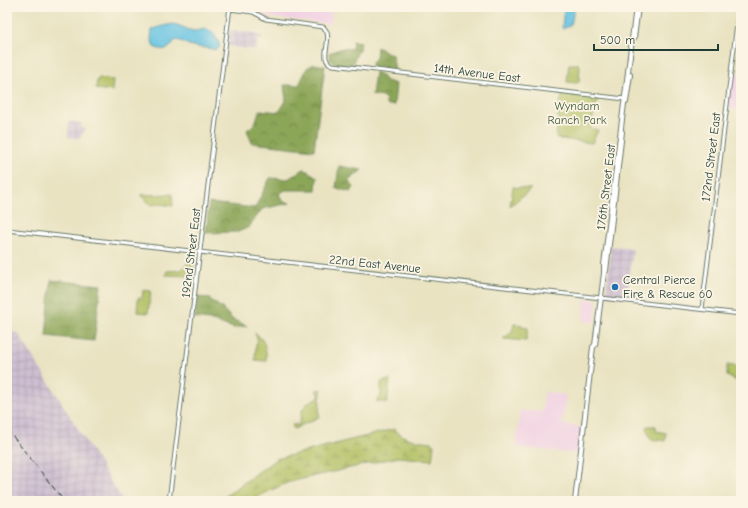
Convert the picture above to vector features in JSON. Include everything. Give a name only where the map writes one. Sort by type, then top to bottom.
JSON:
[{"type":"main road","name":"176th Street East","points":[[625,99],[628,89],[637,7]]},
{"type":"main road","name":"176th Street East","points":[[604,273],[606,270],[628,68],[637,7]]},
{"type":"main road","points":[[628,68],[628,89]]},
{"type":"main road","name":"176th Street East","points":[[576,501],[582,468],[612,190],[619,148]]},
{"type":"main road","points":[[612,190],[613,204]]},
{"type":"main road","points":[[610,208],[611,222]]},
{"type":"main road","name":"176th Street East","points":[[576,501],[593,347],[595,345]]},
{"type":"main road","points":[[588,393],[589,406]]},
{"type":"main road","points":[[581,456],[582,468]]},
{"type":"street","name":"172nd Street East","points":[[702,310],[739,7]]},
{"type":"street","name":"14th Avenue East","points":[[230,8],[254,12],[266,19],[324,27],[328,36],[326,58],[327,62],[333,65],[625,99]]},
{"type":"street","name":"192nd Street East","points":[[169,501],[230,8]]},
{"type":"street","name":"22nd East Avenue","points":[[7,230],[363,272],[741,314]]},
{"type":"street","points":[[640,501],[656,501]]},
{"type":"shaded area","points":[[234,7],[332,7],[331,24],[268,17],[250,8]]},
{"type":"shaded area","points":[[230,30],[256,33],[258,36],[262,36],[262,39],[258,39],[256,50],[228,46]]},
{"type":"shaded area","points":[[732,74],[741,75],[741,111],[728,109]]},
{"type":"shaded area","points":[[69,121],[82,123],[81,128],[85,128],[85,130],[80,138],[68,137]]},
{"type":"shaded area","points":[[611,246],[633,248],[627,298],[608,296],[606,294]]},
{"type":"shaded area","points":[[585,299],[595,300],[597,302],[595,322],[583,321]]},
{"type":"shaded area","points":[[7,332],[18,333],[123,501],[7,501]]},
{"type":"shaded area","points":[[545,392],[566,395],[562,424],[582,427],[579,453],[516,447],[520,410],[542,412]]},
{"type":"green space","points":[[353,41],[361,42],[359,51],[352,65],[333,63],[330,59],[329,53],[343,48],[352,49]]},
{"type":"green space","points":[[377,47],[392,55],[395,70],[371,67],[372,62],[376,58]]},
{"type":"green space","points":[[314,64],[325,66],[314,150],[252,143],[247,130],[254,125],[260,110],[279,112],[286,101],[284,85],[299,85],[307,68]]},
{"type":"green space","points":[[569,64],[579,64],[580,66],[579,82],[577,83],[567,82]]},
{"type":"green space","points":[[375,72],[380,74],[386,81],[396,84],[394,105],[386,105],[386,99],[372,95]]},
{"type":"green space","points":[[99,78],[113,80],[112,91],[96,89],[97,80]]},
{"type":"green space","name":"Wyndam Ranch Park","points":[[563,94],[598,98],[590,128],[598,130],[592,143],[560,139],[556,137],[560,102]]},
{"type":"green space","points":[[339,166],[362,170],[348,181],[354,187],[351,192],[336,188]]},
{"type":"green space","points":[[304,169],[317,177],[316,190],[285,190],[279,194],[282,201],[290,203],[262,209],[249,227],[238,232],[206,233],[209,203],[255,208],[270,178],[288,179]]},
{"type":"green space","points":[[513,187],[531,189],[510,206]]},
{"type":"green space","points":[[172,194],[173,206],[160,204],[151,205],[140,195]]},
{"type":"green space","points":[[189,262],[194,266],[187,276],[165,275],[167,271],[181,270]]},
{"type":"green space","points":[[51,280],[101,285],[94,341],[46,336]]},
{"type":"green space","points":[[143,290],[151,291],[148,313],[137,312],[138,298],[142,298]]},
{"type":"green space","points":[[198,297],[208,298],[223,309],[232,319],[247,326],[234,328],[209,320],[195,318]]},
{"type":"green space","points":[[514,324],[522,325],[522,327],[528,328],[526,341],[504,339],[504,337],[511,332]]},
{"type":"green space","points":[[255,333],[261,338],[265,345],[266,361],[255,360],[256,344],[258,341]]},
{"type":"green space","points":[[727,365],[741,367],[739,382],[727,376]]},
{"type":"green space","points":[[390,380],[387,403],[376,401],[381,396],[381,382]]},
{"type":"green space","points":[[322,389],[319,417],[294,429],[292,425],[300,424],[301,414],[304,407],[313,399],[318,398],[320,393],[317,393],[316,390]]},
{"type":"green space","points":[[656,426],[656,431],[666,433],[665,441],[650,439],[646,427]]},
{"type":"green space","points":[[394,429],[407,438],[432,442],[434,445],[432,460],[398,457],[289,482],[248,501],[219,501],[276,459]]},
{"type":"water","points":[[564,7],[580,7],[574,10],[571,25],[563,29],[562,28]]},
{"type":"water","points":[[172,24],[194,31],[207,29],[217,39],[219,48],[216,50],[196,47],[178,40],[174,41],[170,47],[166,49],[154,47],[151,38],[152,30]]},
{"type":"railway","points":[[7,429],[64,501]]},
{"type":"place","name":"Central Pierce Fire & Rescue 60","points":[[615,287]]}]
